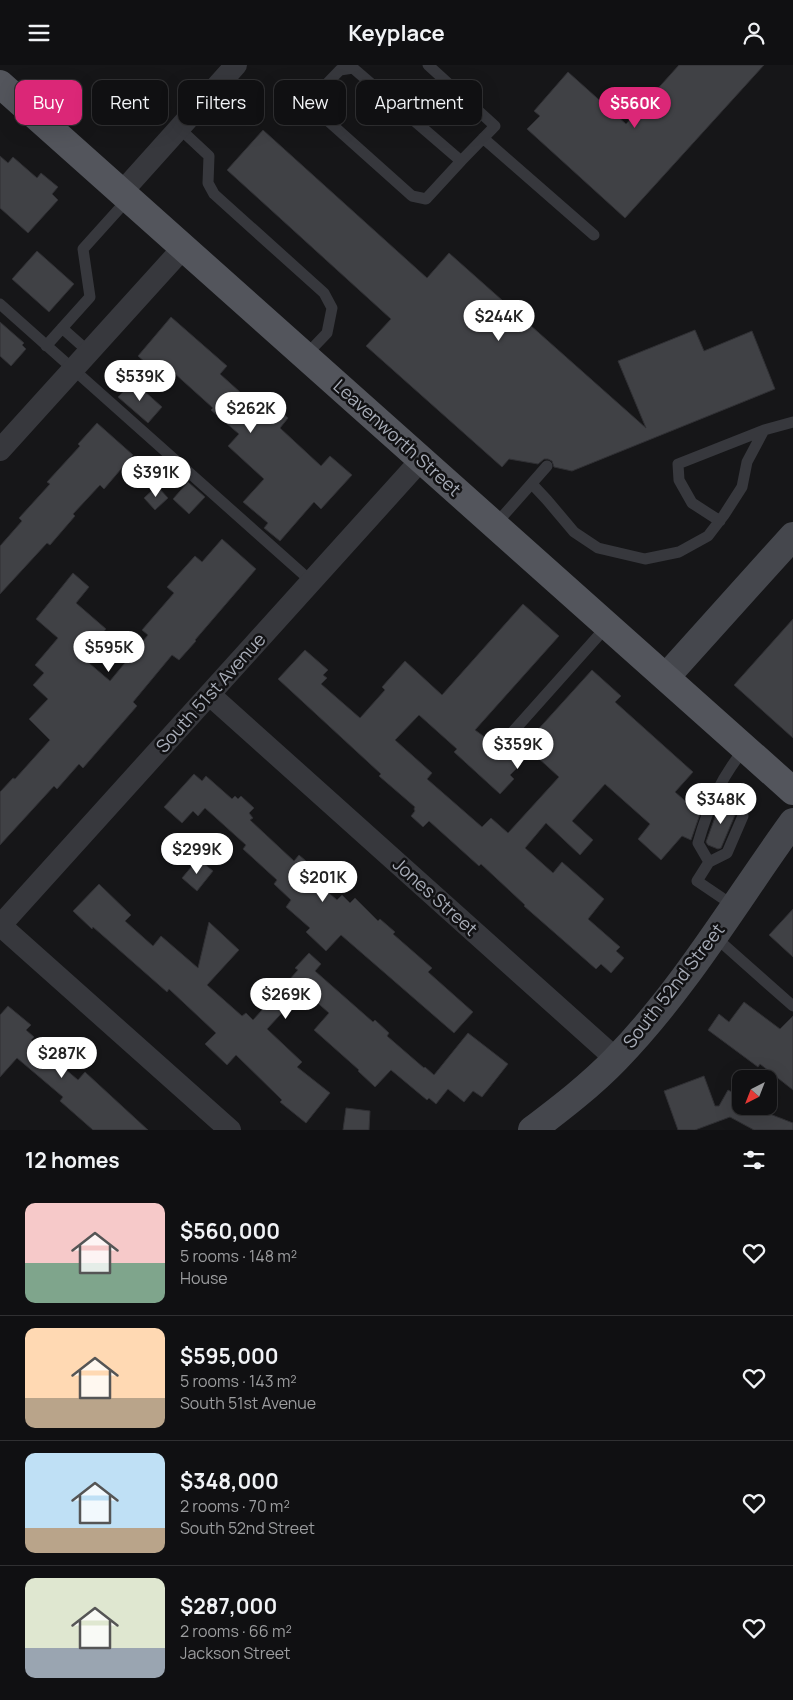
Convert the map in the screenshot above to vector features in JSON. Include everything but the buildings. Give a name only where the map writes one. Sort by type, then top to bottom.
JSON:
[{"type":"main road","name":"Leavenworth Street","points":[[0,84],[793,791]]},
{"type":"street","points":[[125,196],[179,128],[236,65]]},
{"type":"street","points":[[0,450],[183,248]]},
{"type":"street","name":"South 51st Avenue","points":[[0,925],[422,460]]},
{"type":"street","points":[[666,677],[790,545]]},
{"type":"street","name":"Jones Street","points":[[210,695],[616,1059]]},
{"type":"street","name":"South 52nd Street","points":[[532,1130],[555,1122],[616,1059],[670,997],[793,821]]},
{"type":"street","points":[[0,925],[230,1130]]},
{"type":"lane","points":[[428,65],[495,126],[483,138],[462,161],[426,199],[412,196],[308,103],[340,70],[353,68],[462,161]]},
{"type":"lane","points":[[179,128],[209,156],[208,183],[214,194],[324,293],[328,300],[332,308],[327,333],[305,356]]},
{"type":"lane","points":[[483,138],[594,235]]},
{"type":"lane","points":[[46,346],[90,297],[83,249],[125,196]]},
{"type":"lane","points":[[0,304],[312,582]]},
{"type":"lane","points":[[62,328],[89,352]]},
{"type":"lane","points":[[720,521],[692,503],[678,480],[678,464],[764,430],[793,422]]},
{"type":"lane","points":[[532,484],[548,499],[574,533],[598,548],[645,559],[679,552],[708,536],[720,521],[742,487],[747,462],[764,430]]},
{"type":"lane","points":[[495,525],[547,466]]},
{"type":"lane","points":[[509,736],[608,625]]},
{"type":"lane","points":[[708,861],[698,843],[707,812],[729,768],[745,748]]},
{"type":"lane","points":[[719,788],[738,797],[743,816],[728,853],[708,861],[697,881],[734,906]]},
{"type":"lane","points":[[714,936],[793,1006]]}]
